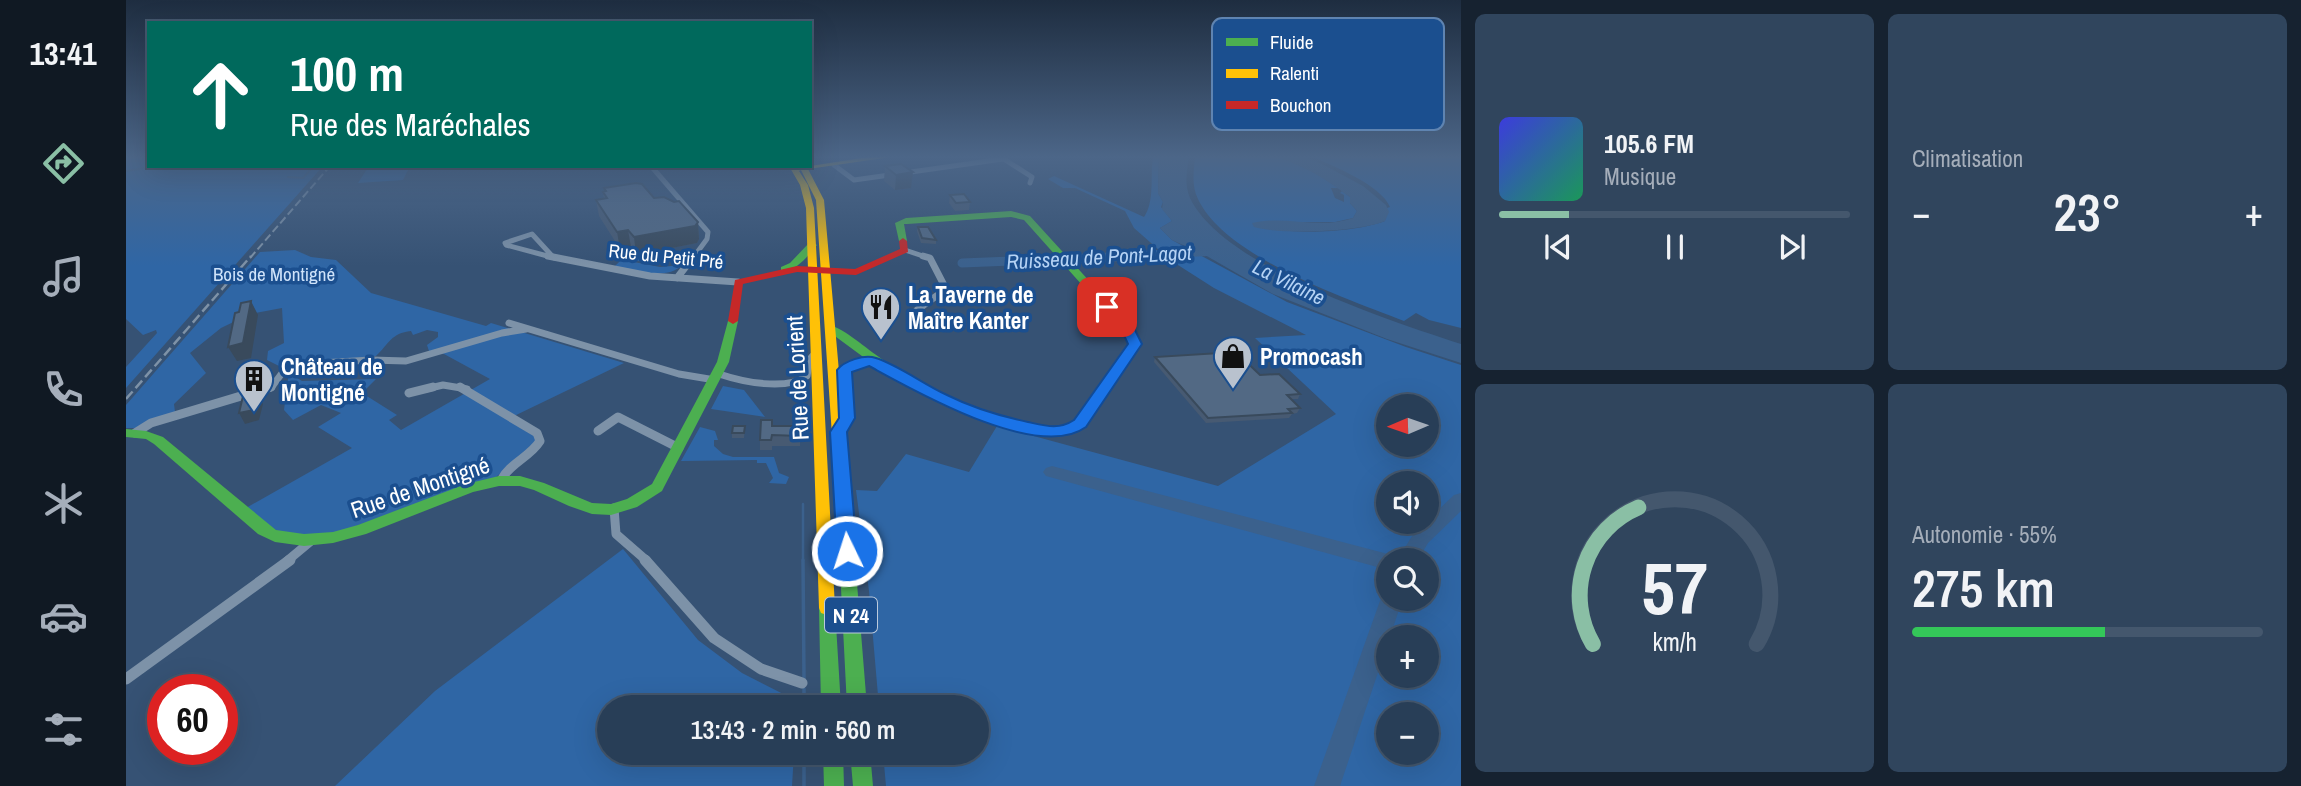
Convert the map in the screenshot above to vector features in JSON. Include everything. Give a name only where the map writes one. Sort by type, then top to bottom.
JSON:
[{"type":"street","points":[[674,193],[708,232],[707,239],[677,278]]},
{"type":"street","name":"Rue de Lorient","points":[[807,193],[815,208],[819,267],[817,351],[831,695]]},
{"type":"street","name":"Rue de Lorient","points":[[815,208],[812,245],[832,329],[856,695]]},
{"type":"street","points":[[832,329],[871,361],[942,400],[987,418],[1052,433],[1069,431],[1080,423],[1135,344],[1129,331],[1027,218],[1012,214],[902,222],[899,223],[905,250]]},
{"type":"street","name":"Rue du Petit Pré","points":[[553,257],[532,234],[505,243],[506,245],[553,257],[614,271],[677,278],[738,282],[819,267]]},
{"type":"street","name":"Rue du Petit Pré","points":[[775,274],[793,265],[812,245]]},
{"type":"street","points":[[819,267],[850,272],[864,270],[905,250],[930,258],[946,289],[917,310]]},
{"type":"street","name":"Rue du Petit Pré","points":[[793,265],[819,267]]},
{"type":"street","name":"Rue de Montigné","points":[[131,433],[153,437],[272,536],[289,540],[311,541],[345,535],[501,480],[532,482],[580,506],[614,508],[636,501],[651,492],[663,479],[717,377],[728,349],[738,282]]},
{"type":"street","points":[[509,323],[679,374],[738,380],[784,384],[801,382],[807,376],[810,359],[817,351]]},
{"type":"street","points":[[131,433],[151,423],[271,388],[288,365],[371,360],[406,361],[502,332],[526,329]]},
{"type":"street","points":[[839,432],[847,418],[844,370],[871,361]]},
{"type":"street","points":[[409,393],[443,385],[466,388],[537,433],[540,441],[537,447],[509,468],[501,480]]},
{"type":"street","points":[[598,430],[618,417],[679,448]]},
{"type":"street","points":[[614,508],[616,534],[646,560],[704,630],[750,663],[802,683]]},
{"type":"street","points":[[126,679],[303,551],[311,541]]},
{"type":"street","points":[[833,765],[834,786]]},
{"type":"street","points":[[861,765],[863,786]]},
{"type":"green space","points":[[126,193],[299,193],[126,388],[126,367],[157,333],[156,330],[143,335],[126,319]]},
{"type":"green space","points":[[1085,193],[1144,217],[1151,193],[1158,193],[1163,202],[1161,207],[1172,221],[1160,228],[1172,240],[1287,302],[1461,365],[1461,786],[886,786],[884,765],[989,765],[989,695],[878,695],[869,591],[856,490],[877,491],[906,454],[969,472],[997,426],[1218,486],[1336,414],[1255,338],[1306,335],[1214,288],[1167,258],[1074,262],[1068,255],[1159,250],[1134,228],[1125,211]]},
{"type":"green space","points":[[1333,193],[1335,198],[1344,202],[1344,195],[1340,193],[1344,193],[1350,197],[1350,203],[1357,211],[1353,218],[1335,222],[1257,222],[1283,230],[1320,232],[1357,228],[1385,221],[1387,208],[1390,207],[1379,193],[1461,193],[1461,328],[1429,320],[1416,313],[1404,321],[1290,274],[1234,239],[1212,220],[1196,194]]},
{"type":"green space","name":"Bois de Montigné","points":[[295,250],[311,257],[336,260],[371,293],[486,326],[491,323],[624,363],[512,417],[536,435],[537,440],[495,478],[339,532],[302,538],[277,531],[246,508],[352,448],[318,427],[341,413],[321,405],[293,420],[284,410],[289,371],[267,360],[268,351],[284,343],[282,308],[250,314],[221,328],[190,353],[206,373],[174,404],[175,412],[136,428],[126,428],[126,405],[260,252]],"holes":[[[427,330],[438,332],[438,337],[427,345],[429,351],[444,354],[490,379],[401,430],[389,420],[397,415],[362,393],[376,379],[302,381],[297,378],[306,366],[376,356],[404,332],[411,331],[413,335]]]},
{"type":"green space","points":[[652,257],[634,262],[660,267],[682,265],[676,270],[659,273],[614,267],[621,260]]},
{"type":"green space","points":[[723,386],[744,390],[765,417],[711,409]]},
{"type":"green space","points":[[700,427],[715,431],[718,440],[714,440],[714,446],[723,454],[733,457],[774,457],[779,473],[789,477],[786,484],[769,483],[773,478],[766,463],[757,463],[757,460],[681,461]]},
{"type":"green space","points":[[623,549],[698,640],[742,673],[785,695],[597,695],[597,765],[793,765],[792,786],[335,786],[435,691]]},
{"type":"water","name":"La Vilaine","points":[[1158,193],[1188,193],[1208,223],[1236,247],[1312,288],[1353,306],[1461,344],[1461,363],[1387,339],[1273,294],[1205,255],[1172,240],[1160,228],[1172,221],[1162,209],[1163,202]]},
{"type":"water","points":[[1344,193],[1371,193],[1386,205],[1389,212],[1385,221],[1357,228],[1320,231],[1282,231],[1254,227],[1252,223],[1328,223],[1353,218],[1357,211],[1350,203],[1350,197]]},
{"type":"building","points":[[603,193],[649,193],[654,198],[664,197],[674,202],[679,201],[698,222],[695,226],[634,237],[628,230],[617,232],[596,200],[607,198]]},
{"type":"building","points":[[964,194],[970,202],[956,203],[950,195]]},
{"type":"building","points":[[918,227],[928,227],[936,240],[922,238]]},
{"type":"building","points":[[251,301],[243,343],[228,347],[235,313],[239,312],[241,303]]},
{"type":"building","name":"Promocash","points":[[1236,352],[1260,375],[1279,374],[1300,394],[1287,395],[1300,408],[1288,409],[1292,413],[1208,418],[1155,357]]},
{"type":"building","points":[[258,393],[254,410],[239,413],[243,396]]},
{"type":"building","points":[[761,420],[772,420],[772,426],[800,426],[800,436],[772,435],[771,440],[760,440]]},
{"type":"building","points":[[733,426],[745,426],[744,433],[732,433]]},
{"type":"waterway","name":"Ruisseau de Pont-Lagot","points":[[1094,258],[1209,253]]},
{"type":"waterway","name":"Ruisseau de Pont-Lagot","points":[[962,263],[1137,256]]},
{"type":"waterway","points":[[1052,472],[1376,559]]},
{"type":"waterway","points":[[1415,548],[1421,538],[1461,500]]},
{"type":"waterway","points":[[803,504],[803,560]]},
{"type":"waterway","points":[[803,560],[804,679]]},
{"type":"waterway","points":[[1327,786],[1388,611]]},
{"type":"waterway","points":[[804,689],[804,695]]},
{"type":"waterway","points":[[804,765],[804,786]]},
{"type":"railway","points":[[250,258],[307,193]]},
{"type":"railway","points":[[126,399],[251,256]]},
{"type":"traffic: fast","points":[[832,329],[881,364],[951,403],[989,419],[1024,429],[1055,431],[1079,423],[1084,418],[1135,344],[1129,331],[1027,218],[1011,214],[906,221],[899,223],[903,241]]},
{"type":"traffic: fast","points":[[784,269],[793,265],[812,245]]},
{"type":"traffic: fast","points":[[126,433],[146,435],[159,441],[264,530],[275,536],[304,540],[333,537],[361,530],[471,487],[499,481],[520,481],[592,508],[611,509],[632,503],[657,487],[723,362],[733,321]]},
{"type":"traffic: fast","points":[[839,432],[847,418],[844,370],[871,361]]},
{"type":"traffic: fast","points":[[844,509],[856,695]]},
{"type":"traffic: fast","points":[[827,608],[831,695]]},
{"type":"traffic: fast","points":[[833,765],[834,786]]},
{"type":"traffic: fast","points":[[861,765],[863,786]]},
{"type":"traffic: slow","points":[[806,193],[810,208],[827,608]]},
{"type":"traffic: slow","points":[[816,193],[820,200],[844,509]]},
{"type":"traffic: jam","points":[[733,321],[738,282],[797,269],[856,272],[905,250],[903,241]]},
{"type":"place","name":"La Taverne de Maître Kanter","points":[[881,341]]},
{"type":"place","name":"Promocash","points":[[1233,390]]},
{"type":"place","name":"Château de Montigné","points":[[254,413]]},
{"type":"route","points":[[847,551],[839,432],[847,418],[844,370],[871,361],[942,400],[987,418],[1052,433],[1069,431],[1080,423],[1135,344],[1129,331],[1107,307]]}]
